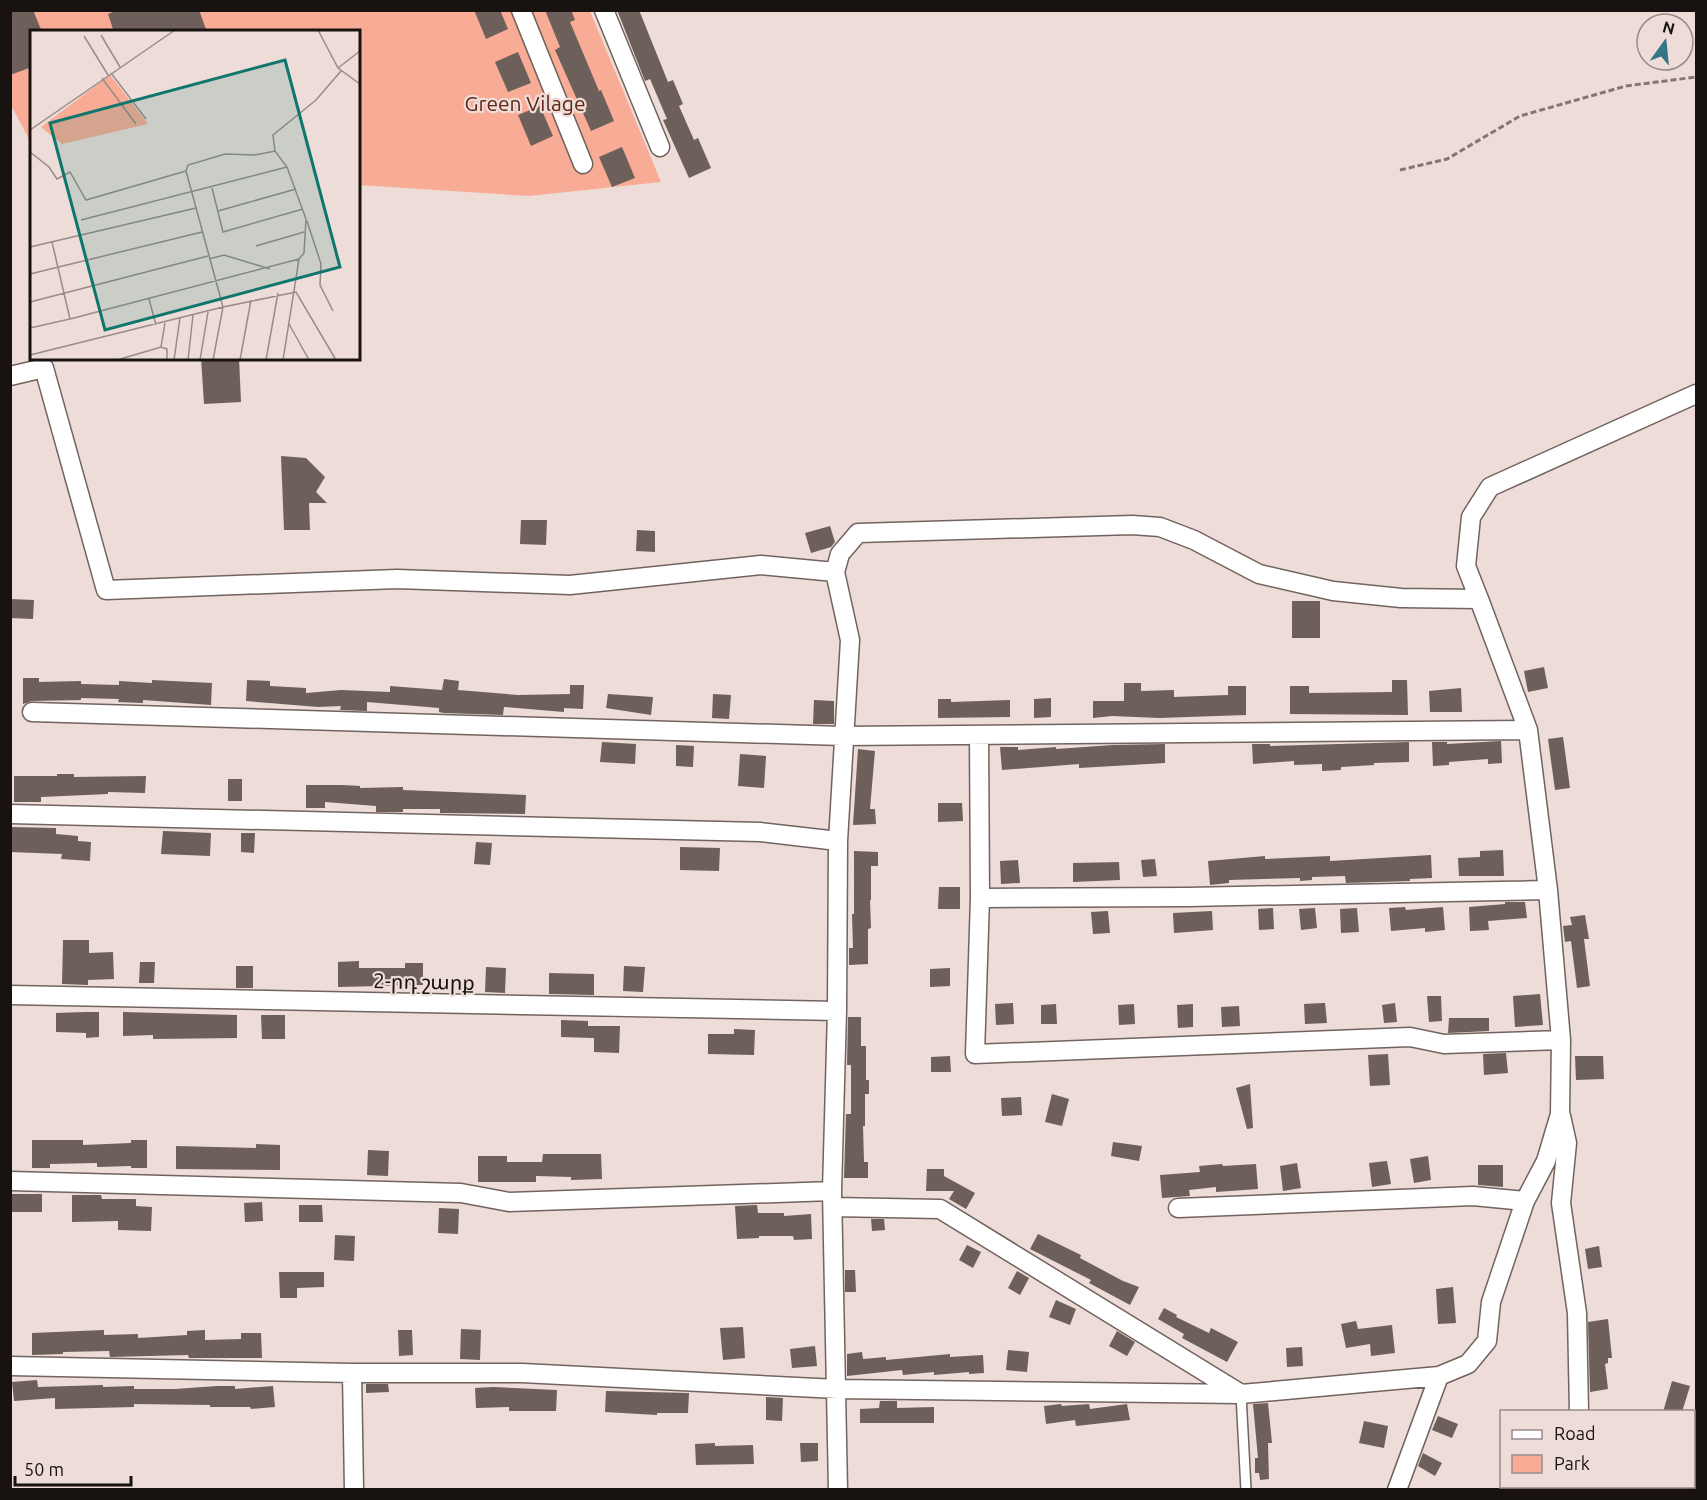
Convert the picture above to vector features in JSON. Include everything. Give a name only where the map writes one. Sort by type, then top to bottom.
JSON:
[{"type":"street","points":[[522,10],[583,165]]},
{"type":"street","points":[[604,10],[660,147]]},
{"type":"street","points":[[10,376],[44,368],[106,590],[398,579],[570,585],[761,565],[835,572]]},
{"type":"street","points":[[1579,1410],[1577,1313],[1561,1203],[1567,1143],[1560,1114],[1561,1040],[1548,890],[1528,730],[1466,566],[1471,517],[1490,487],[1696,394]]},
{"type":"street","points":[[838,1490],[832,1199],[837,1011],[838,841],[850,640],[835,572],[840,555],[858,533],[1132,525],[1160,527],[1194,540],[1259,574],[1333,591],[1401,598],[1479,599]]},
{"type":"street","points":[[32,712],[843,736],[1528,730]]},
{"type":"street","points":[[979,736],[980,898],[975,1054],[1410,1037],[1444,1044],[1561,1040]]},
{"type":"street","points":[[10,814],[760,832],[838,841]]},
{"type":"street","points":[[980,898],[1188,897],[1548,890]]},
{"type":"street","name":"2-րդ շարք","points":[[10,995],[837,1011]]},
{"type":"street","points":[[10,1366],[352,1373],[522,1373],[837,1389],[1240,1394],[1439,1376],[1468,1364],[1487,1341],[1491,1302],[1525,1201],[1546,1161],[1560,1114]]},
{"type":"street","points":[[10,1181],[461,1193],[508,1202],[832,1199],[940,1209],[1240,1394]]},
{"type":"street","points":[[1178,1208],[1473,1196],[1525,1201]]},
{"type":"street","points":[[352,1373],[354,1490]]},
{"type":"street","points":[[1397,1490],[1439,1376]]},
{"type":"lane","points":[[1240,1394],[1246,1490]]},
{"type":"path","points":[[1400,170],[1447,159],[1520,116],[1626,86],[1696,77]]},
{"type":"green space","name":"Green Vilage","points":[[10,11],[590,11],[661,182],[529,196],[360,185],[360,30],[30,30],[30,141],[11,105]]},
{"type":"building","points":[[10,10],[33,10],[41,30],[30,30],[30,68],[10,75]]},
{"type":"building","points":[[118,10],[199,10],[206,30],[113,30],[108,14]]},
{"type":"building","points":[[474,10],[500,10],[508,29],[486,39]]},
{"type":"building","points":[[545,10],[571,10],[575,20],[570,22],[614,121],[591,131],[555,50],[560,47]]},
{"type":"building","points":[[617,10],[639,10],[668,82],[673,80],[683,104],[679,106],[694,140],[698,138],[711,168],[689,178],[663,120],[667,119],[650,79],[645,81]]},
{"type":"building","points":[[518,52],[531,83],[508,92],[495,62]]},
{"type":"building","points":[[540,106],[553,136],[531,146],[518,115]]},
{"type":"building","points":[[622,147],[635,178],[612,187],[599,157]]},
{"type":"building","points":[[201,360],[239,360],[241,402],[204,404]]},
{"type":"building","points":[[281,456],[306,458],[325,477],[316,492],[327,503],[309,503],[310,530],[284,530]]},
{"type":"building","points":[[521,520],[547,520],[546,545],[520,544]]},
{"type":"building","points":[[830,526],[835,542],[831,547],[811,553],[805,533]]},
{"type":"building","points":[[637,530],[655,531],[655,552],[636,551]]},
{"type":"building","points":[[10,599],[34,600],[33,619],[10,618]]},
{"type":"building","points":[[1292,601],[1320,601],[1320,638],[1292,638]]},
{"type":"building","points":[[1544,667],[1548,688],[1528,692],[1524,671]]},
{"type":"building","points":[[23,678],[39,678],[39,682],[81,681],[81,684],[119,685],[119,681],[152,683],[152,680],[212,683],[211,705],[143,700],[143,703],[118,702],[119,699],[81,698],[81,700],[32,701],[23,704]]},
{"type":"building","points":[[444,679],[459,681],[458,690],[518,695],[570,694],[570,685],[584,685],[583,709],[564,708],[564,712],[504,707],[503,715],[444,713],[439,712],[439,708],[367,702],[367,711],[340,710],[341,706],[318,707],[246,701],[247,680],[270,681],[270,686],[306,688],[306,693],[341,690],[390,692],[390,686],[442,690]]},
{"type":"building","points":[[1392,680],[1407,680],[1408,715],[1290,714],[1290,686],[1309,686],[1309,693],[1392,692]]},
{"type":"building","points":[[1124,683],[1141,683],[1141,691],[1174,690],[1174,697],[1228,695],[1228,686],[1246,686],[1246,715],[1093,718],[1093,701],[1124,701]]},
{"type":"building","points":[[1461,688],[1462,712],[1430,712],[1429,691]]},
{"type":"building","points":[[608,694],[653,697],[651,715],[606,708]]},
{"type":"building","points":[[713,694],[731,695],[729,719],[712,718]]},
{"type":"building","points":[[1051,698],[1051,717],[1034,718],[1034,699]]},
{"type":"building","points":[[938,699],[951,699],[951,702],[1010,700],[1010,717],[938,718]]},
{"type":"building","points":[[814,700],[834,701],[834,724],[813,724]]},
{"type":"building","points":[[1563,737],[1570,788],[1555,790],[1548,739]]},
{"type":"building","points":[[1501,741],[1502,763],[1488,764],[1488,759],[1449,762],[1449,765],[1433,766],[1432,742],[1447,742],[1447,744]]},
{"type":"building","points":[[602,742],[636,744],[635,764],[600,762]]},
{"type":"building","points":[[1409,742],[1409,762],[1374,763],[1374,765],[1322,771],[1322,764],[1294,765],[1294,761],[1253,764],[1252,744],[1270,744],[1270,746]]},
{"type":"building","points":[[1165,744],[1165,763],[1079,768],[1079,764],[1002,770],[1000,747],[1018,747],[1018,750]]},
{"type":"building","points":[[676,745],[694,746],[693,767],[676,766]]},
{"type":"building","points":[[858,749],[875,751],[870,809],[875,809],[876,824],[853,825]]},
{"type":"building","points":[[740,754],[766,756],[764,788],[738,786]]},
{"type":"building","points":[[57,774],[74,774],[74,777],[146,776],[145,793],[108,792],[108,794],[41,797],[41,802],[14,802],[14,776],[57,776]]},
{"type":"building","points":[[228,779],[242,779],[242,801],[228,801]]},
{"type":"building","points":[[306,785],[360,786],[360,788],[403,787],[403,790],[526,795],[525,814],[440,813],[440,809],[376,812],[376,806],[325,802],[325,808],[306,808]]},
{"type":"building","points":[[938,803],[962,803],[963,821],[938,822]]},
{"type":"building","points":[[10,827],[56,828],[56,834],[78,836],[78,841],[91,842],[90,861],[61,859],[62,854],[10,852]]},
{"type":"building","points":[[163,831],[211,833],[210,856],[161,854]]},
{"type":"building","points":[[241,833],[255,833],[254,853],[241,852]]},
{"type":"building","points":[[476,842],[492,843],[490,865],[474,864]]},
{"type":"building","points":[[680,847],[720,848],[719,871],[680,870]]},
{"type":"building","points":[[1503,850],[1504,876],[1459,876],[1458,858],[1480,857],[1480,851]]},
{"type":"building","points":[[854,851],[878,852],[878,866],[871,866],[871,928],[868,929],[868,964],[849,965],[849,948],[853,948]]},
{"type":"building","points":[[1431,855],[1432,878],[1346,883],[1345,876],[1312,877],[1312,880],[1300,881],[1300,878],[1229,880],[1229,883],[1210,885],[1208,861],[1265,856],[1265,859],[1330,856],[1330,861]]},
{"type":"building","points":[[1155,859],[1157,876],[1143,877],[1141,860]]},
{"type":"building","points":[[1018,860],[1020,883],[1001,884],[1000,861]]},
{"type":"building","points":[[1119,862],[1120,880],[1073,882],[1073,863]]},
{"type":"building","points":[[939,887],[960,887],[960,909],[938,909]]},
{"type":"building","points":[[1505,902],[1525,902],[1527,918],[1488,921],[1489,930],[1470,931],[1469,907],[1505,904]]},
{"type":"building","points":[[1405,907],[1406,910],[1443,907],[1445,930],[1425,932],[1425,928],[1391,931],[1389,908]]},
{"type":"building","points":[[1273,908],[1274,929],[1259,930],[1258,909]]},
{"type":"building","points":[[1315,908],[1317,928],[1301,930],[1299,909]]},
{"type":"building","points":[[1357,908],[1359,932],[1341,933],[1340,909]]},
{"type":"building","points":[[1108,911],[1110,933],[1093,934],[1091,912]]},
{"type":"building","points":[[1212,911],[1213,930],[1174,933],[1173,913]]},
{"type":"building","points":[[1585,915],[1589,939],[1584,939],[1590,986],[1577,988],[1571,941],[1565,942],[1563,926],[1572,925],[1570,917]]},
{"type":"building","points":[[63,940],[89,940],[89,953],[113,952],[114,979],[88,980],[88,985],[62,984]]},
{"type":"building","points":[[359,961],[359,968],[405,968],[405,963],[423,963],[423,985],[338,987],[338,962]]},
{"type":"building","points":[[140,962],[155,962],[154,983],[139,983]]},
{"type":"building","points":[[236,966],[253,966],[253,988],[236,988]]},
{"type":"building","points":[[624,966],[645,967],[643,992],[623,991]]},
{"type":"building","points":[[486,967],[506,968],[505,993],[485,992]]},
{"type":"building","points":[[950,968],[950,986],[930,987],[930,969]]},
{"type":"building","points":[[549,973],[594,974],[594,995],[549,994]]},
{"type":"building","points":[[1540,994],[1543,1025],[1515,1027],[1513,996]]},
{"type":"building","points":[[1427,996],[1441,996],[1442,1021],[1429,1022]]},
{"type":"building","points":[[1013,1003],[1014,1024],[996,1025],[995,1004]]},
{"type":"building","points":[[1325,1003],[1327,1023],[1305,1024],[1304,1004]]},
{"type":"building","points":[[1395,1003],[1397,1022],[1384,1023],[1382,1005]]},
{"type":"building","points":[[1056,1004],[1057,1024],[1041,1024],[1041,1005]]},
{"type":"building","points":[[1134,1004],[1135,1024],[1119,1025],[1118,1005]]},
{"type":"building","points":[[1193,1004],[1193,1027],[1178,1028],[1177,1005]]},
{"type":"building","points":[[1239,1006],[1240,1026],[1222,1027],[1221,1007]]},
{"type":"building","points":[[99,1012],[99,1037],[86,1038],[86,1033],[56,1032],[56,1013]]},
{"type":"building","points":[[123,1012],[237,1015],[237,1038],[153,1039],[153,1035],[123,1036]]},
{"type":"building","points":[[261,1015],[285,1015],[285,1039],[262,1039]]},
{"type":"building","points":[[848,1017],[861,1017],[861,1046],[866,1046],[866,1080],[869,1080],[869,1094],[865,1094],[865,1126],[863,1126],[864,1162],[868,1162],[868,1178],[844,1178],[846,1114],[851,1114],[851,1065],[847,1065]]},
{"type":"building","points":[[1449,1018],[1489,1018],[1489,1031],[1448,1033]]},
{"type":"building","points":[[561,1020],[588,1021],[588,1026],[620,1026],[619,1053],[594,1052],[594,1038],[561,1037]]},
{"type":"building","points":[[734,1029],[755,1030],[754,1055],[708,1054],[708,1034],[734,1034]]},
{"type":"building","points":[[1506,1053],[1508,1073],[1484,1075],[1483,1054]]},
{"type":"building","points":[[1388,1054],[1390,1085],[1370,1086],[1368,1055]]},
{"type":"building","points":[[950,1056],[951,1072],[931,1072],[931,1057]]},
{"type":"building","points":[[1575,1056],[1603,1056],[1604,1079],[1576,1080]]},
{"type":"building","points":[[1250,1084],[1253,1128],[1247,1129],[1236,1088]]},
{"type":"building","points":[[1052,1094],[1069,1099],[1062,1126],[1045,1122]]},
{"type":"building","points":[[1021,1097],[1022,1115],[1002,1116],[1001,1098]]},
{"type":"building","points":[[32,1140],[83,1140],[83,1145],[147,1140],[147,1168],[97,1167],[97,1163],[50,1164],[50,1168],[32,1168]]},
{"type":"building","points":[[1113,1142],[1142,1146],[1139,1161],[1111,1156]]},
{"type":"building","points":[[256,1144],[280,1145],[280,1170],[176,1169],[176,1146],[256,1148]]},
{"type":"building","points":[[368,1150],[389,1151],[388,1176],[367,1175]]},
{"type":"building","points":[[543,1154],[601,1154],[602,1179],[571,1180],[571,1177],[536,1176],[536,1182],[478,1182],[478,1156],[507,1156],[507,1162],[542,1162]]},
{"type":"building","points":[[1428,1156],[1431,1180],[1414,1183],[1410,1159]]},
{"type":"building","points":[[1387,1161],[1391,1184],[1372,1187],[1369,1163]]},
{"type":"building","points":[[1297,1163],[1301,1188],[1283,1191],[1280,1166]]},
{"type":"building","points":[[1222,1164],[1223,1166],[1256,1164],[1258,1189],[1216,1192],[1216,1187],[1189,1190],[1190,1196],[1162,1198],[1160,1175],[1200,1172],[1199,1166]]},
{"type":"building","points":[[1478,1165],[1503,1165],[1503,1187],[1478,1185]]},
{"type":"building","points":[[927,1169],[944,1169],[944,1176],[975,1193],[966,1209],[949,1199],[954,1191],[926,1191]]},
{"type":"building","points":[[10,1194],[42,1194],[42,1212],[10,1212]]},
{"type":"building","points":[[72,1195],[101,1195],[102,1199],[136,1199],[136,1206],[152,1207],[151,1231],[118,1230],[118,1221],[72,1222]]},
{"type":"building","points":[[262,1202],[263,1221],[245,1222],[244,1203]]},
{"type":"building","points":[[299,1205],[322,1205],[323,1222],[299,1222]]},
{"type":"building","points":[[757,1205],[758,1213],[784,1213],[784,1216],[811,1214],[812,1239],[794,1240],[793,1236],[759,1236],[759,1238],[737,1239],[735,1206]]},
{"type":"building","points":[[439,1208],[459,1209],[458,1234],[438,1233]]},
{"type":"building","points":[[871,1219],[884,1219],[885,1230],[872,1231]]},
{"type":"building","points":[[1038,1234],[1081,1255],[1080,1258],[1123,1281],[1139,1287],[1130,1305],[1089,1283],[1091,1280],[1030,1249]]},
{"type":"building","points":[[335,1235],[355,1236],[354,1261],[334,1260]]},
{"type":"building","points":[[967,1245],[981,1252],[973,1268],[959,1260]]},
{"type":"building","points":[[1599,1246],[1602,1267],[1588,1269],[1585,1249]]},
{"type":"building","points":[[845,1270],[855,1270],[856,1292],[845,1292]]},
{"type":"building","points":[[1017,1271],[1029,1278],[1020,1295],[1008,1288]]},
{"type":"building","points":[[279,1272],[324,1272],[324,1287],[297,1288],[297,1298],[280,1298]]},
{"type":"building","points":[[1453,1287],[1456,1323],[1438,1324],[1436,1289]]},
{"type":"building","points":[[1056,1300],[1076,1309],[1070,1325],[1049,1317]]},
{"type":"building","points":[[1164,1308],[1177,1315],[1176,1317],[1209,1333],[1211,1328],[1238,1342],[1227,1362],[1182,1338],[1184,1334],[1158,1319]]},
{"type":"building","points":[[1608,1319],[1612,1358],[1608,1358],[1608,1363],[1605,1364],[1608,1389],[1590,1392],[1588,1322]]},
{"type":"building","points":[[1356,1321],[1358,1329],[1392,1325],[1395,1353],[1371,1356],[1370,1344],[1346,1348],[1341,1324]]},
{"type":"building","points":[[743,1327],[745,1358],[723,1360],[720,1328]]},
{"type":"building","points":[[461,1329],[481,1330],[480,1360],[460,1359]]},
{"type":"building","points":[[104,1330],[104,1335],[138,1334],[138,1338],[187,1335],[187,1331],[205,1330],[205,1340],[241,1339],[241,1333],[261,1333],[262,1358],[189,1358],[188,1355],[110,1357],[109,1351],[32,1355],[32,1333]]},
{"type":"building","points":[[398,1330],[412,1330],[413,1355],[399,1356]]},
{"type":"building","points":[[1117,1331],[1135,1342],[1127,1356],[1109,1346]]},
{"type":"building","points":[[815,1346],[817,1366],[792,1368],[790,1349]]},
{"type":"building","points":[[1302,1347],[1303,1366],[1287,1367],[1286,1348]]},
{"type":"building","points":[[1008,1350],[1029,1352],[1027,1372],[1006,1370]]},
{"type":"building","points":[[862,1352],[863,1359],[886,1357],[886,1360],[950,1354],[950,1357],[983,1355],[984,1373],[934,1375],[934,1372],[903,1375],[902,1370],[847,1376],[847,1354]]},
{"type":"building","points":[[37,1380],[38,1387],[103,1385],[103,1387],[134,1386],[134,1389],[175,1389],[235,1386],[235,1389],[273,1386],[275,1407],[251,1409],[250,1407],[210,1407],[210,1405],[134,1404],[134,1407],[55,1409],[55,1398],[14,1401],[12,1382]]},
{"type":"building","points":[[1672,1381],[1690,1386],[1683,1410],[1664,1410]]},
{"type":"building","points":[[366,1384],[388,1384],[389,1392],[366,1393]]},
{"type":"building","points":[[475,1388],[557,1390],[556,1411],[509,1411],[509,1407],[476,1408]]},
{"type":"building","points":[[606,1391],[689,1393],[688,1413],[657,1413],[657,1415],[605,1412]]},
{"type":"building","points":[[766,1397],[783,1398],[782,1421],[766,1420]]},
{"type":"building","points":[[880,1401],[897,1401],[897,1408],[934,1407],[934,1423],[860,1423],[860,1409],[879,1408]]},
{"type":"building","points":[[1268,1403],[1272,1443],[1268,1443],[1269,1479],[1260,1480],[1259,1473],[1255,1473],[1255,1458],[1258,1458],[1253,1404]]},
{"type":"building","points":[[1061,1404],[1062,1406],[1089,1404],[1090,1409],[1127,1404],[1130,1420],[1076,1426],[1075,1420],[1046,1424],[1044,1406]]},
{"type":"building","points":[[1438,1416],[1458,1424],[1452,1438],[1432,1430]]},
{"type":"building","points":[[1364,1421],[1388,1426],[1384,1448],[1359,1443]]},
{"type":"building","points":[[715,1443],[715,1446],[753,1445],[754,1464],[696,1465],[695,1444]]},
{"type":"building","points":[[800,1443],[818,1443],[818,1461],[801,1462]]},
{"type":"building","points":[[1423,1453],[1442,1463],[1435,1476],[1418,1466]]}]
